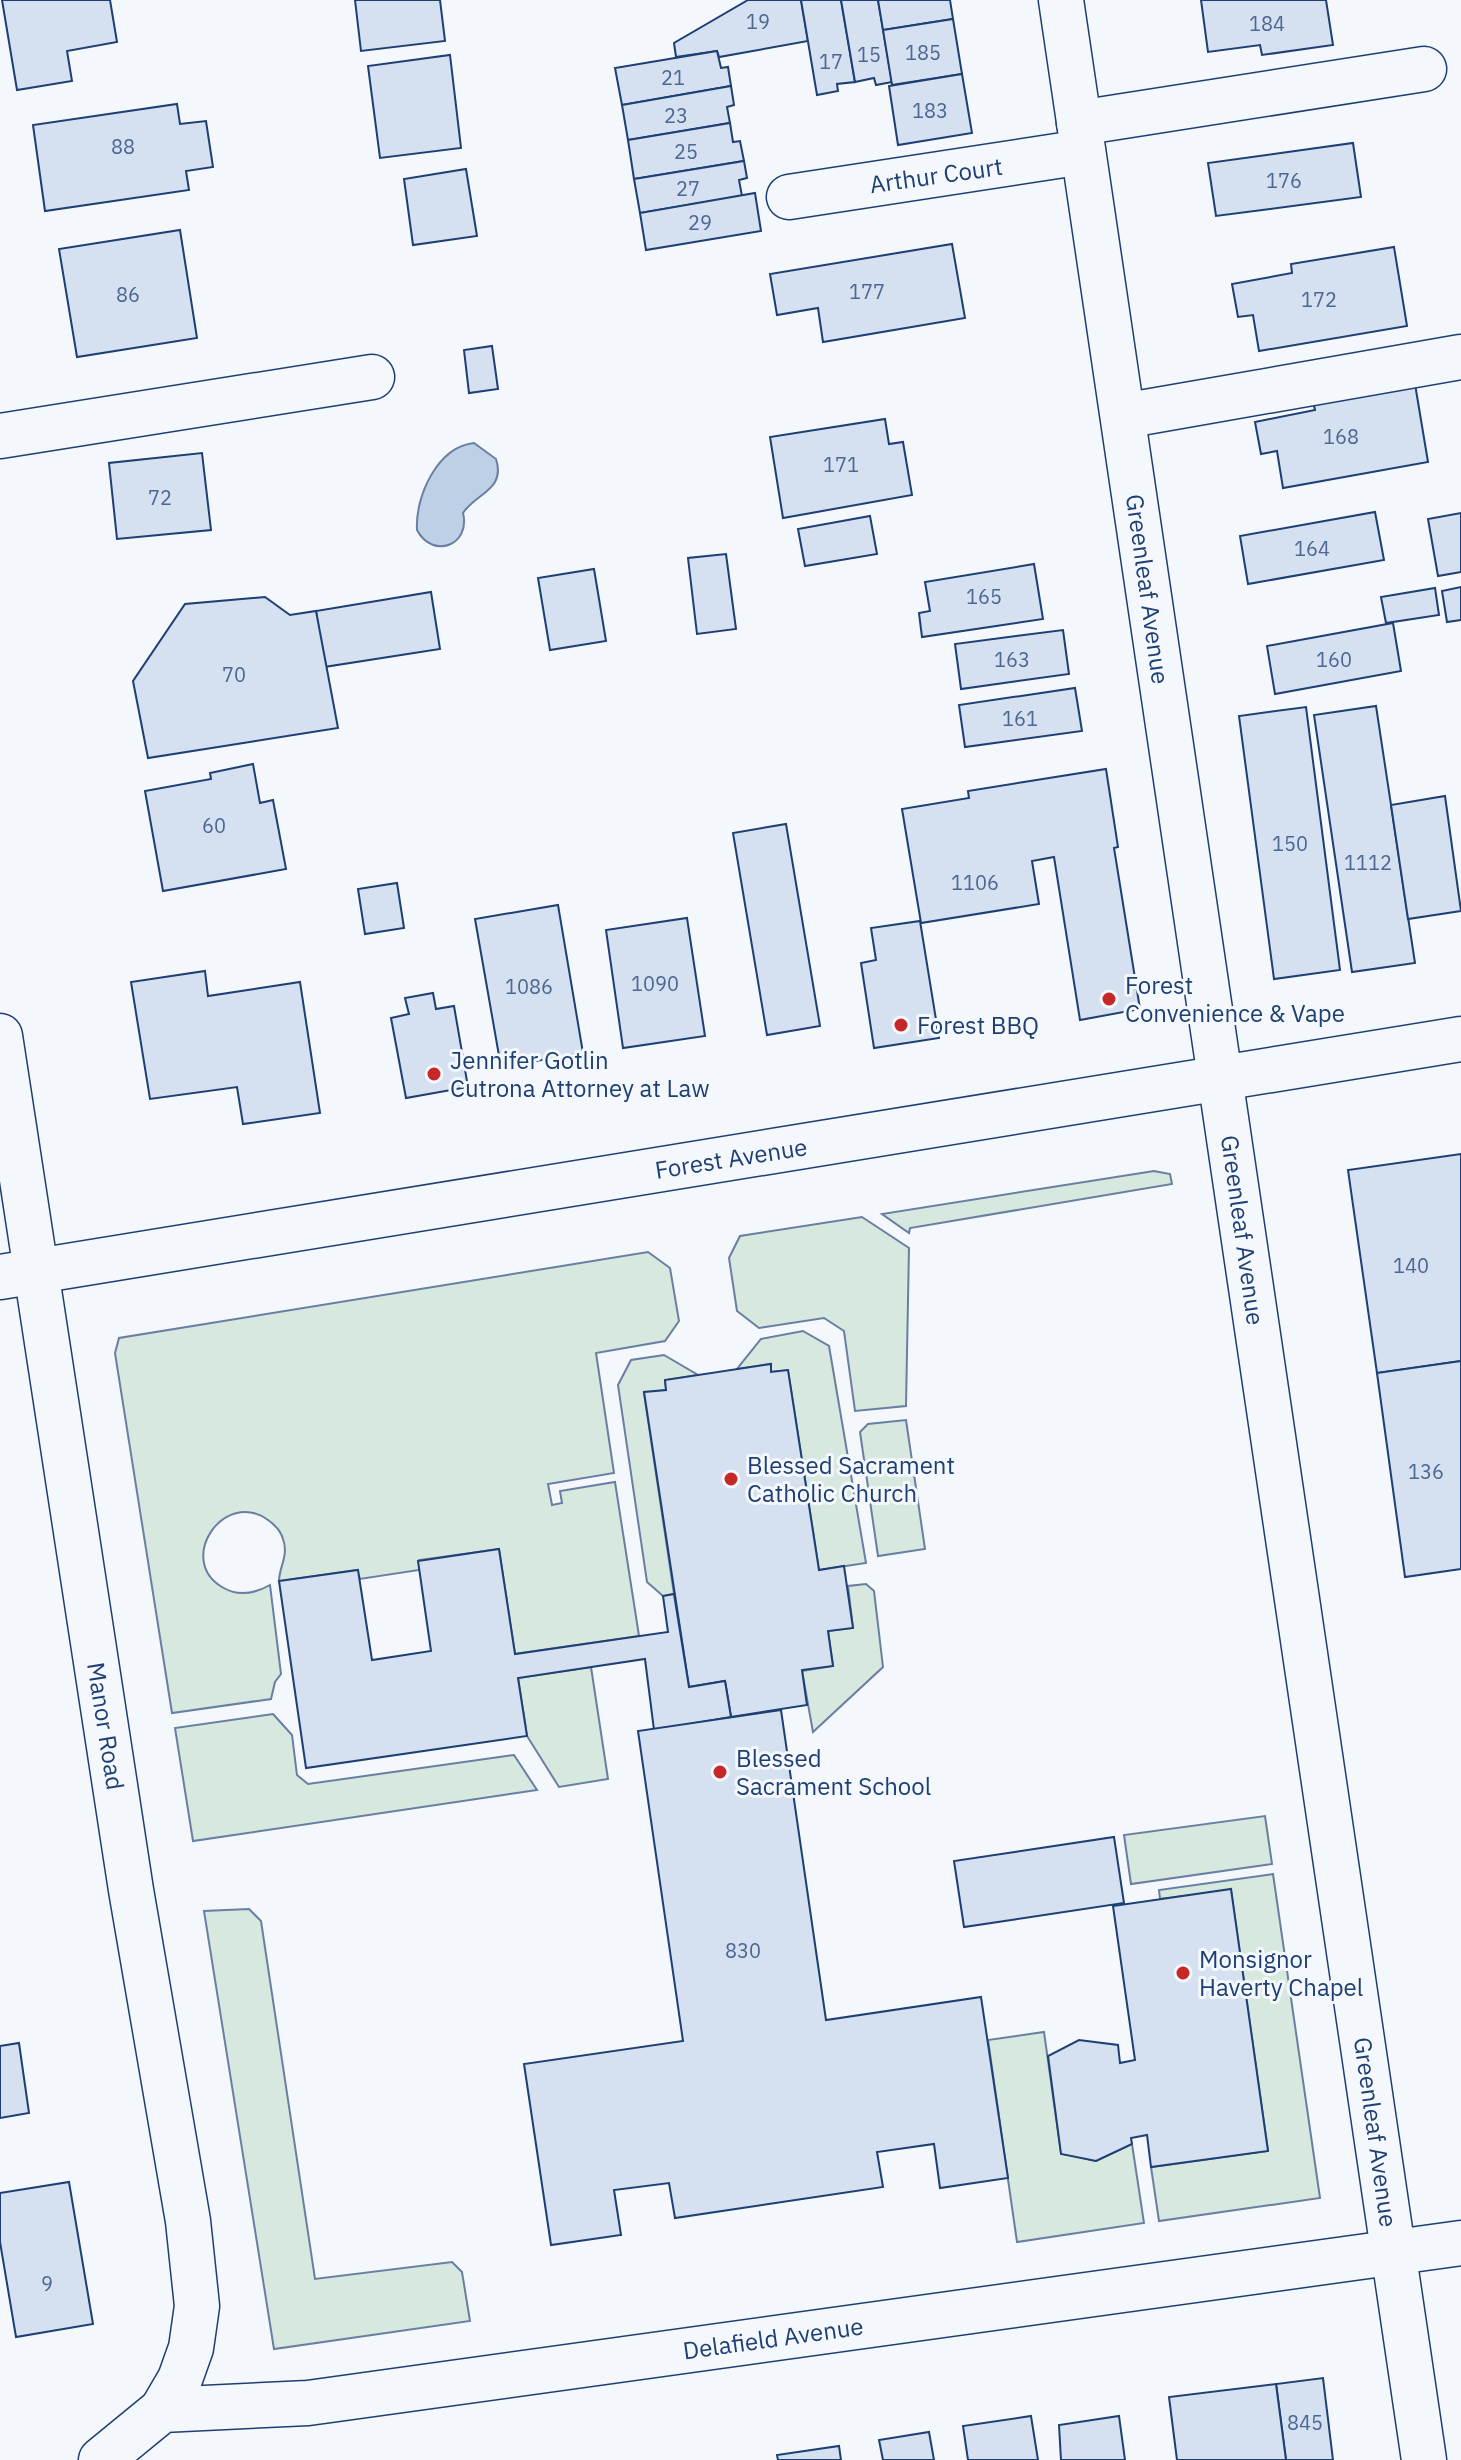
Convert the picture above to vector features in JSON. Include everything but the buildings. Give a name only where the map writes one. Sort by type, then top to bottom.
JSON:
[{"type":"street","name":"Greenleaf Avenue","points":[[1061,0],[1424,2460]]},
{"type":"street","name":"Arthur Court","points":[[789,197],[1424,69]]},
{"type":"street","points":[[1123,416],[1461,357]]},
{"type":"street","points":[[0,436],[372,377]]},
{"type":"street","name":"Manor Road","points":[[0,1036],[18,1274],[188,2221],[197,2306],[191,2348],[180,2379],[162,2410]]},
{"type":"street","name":"Forest Avenue","points":[[18,1274],[1461,1039]]},
{"type":"street","name":"Delafield Avenue","points":[[162,2410],[308,2403],[1461,2243]]},
{"type":"street","points":[[101,2460],[162,2410]]},
{"type":"shaded area","points":[[1154,1171],[1170,1174],[1172,1184],[910,1228],[909,1233],[882,1214]]},
{"type":"shaded area","points":[[862,1217],[909,1248],[906,1406],[855,1411],[844,1331],[824,1318],[759,1328],[737,1311],[729,1258],[740,1236]]},
{"type":"shaded area","points":[[648,1252],[670,1268],[679,1321],[665,1341],[596,1353],[614,1473],[548,1484],[552,1505],[562,1503],[560,1491],[615,1482],[639,1636],[515,1654],[499,1549],[419,1560],[419,1570],[360,1579],[357,1570],[279,1581],[285,1551],[279,1531],[268,1520],[252,1513],[236,1513],[222,1520],[211,1531],[205,1545],[204,1561],[209,1575],[228,1590],[246,1593],[270,1585],[281,1674],[275,1682],[271,1699],[172,1713],[115,1353],[119,1338]]},
{"type":"shaded area","points":[[803,1331],[829,1346],[866,1563],[819,1570],[788,1370],[771,1372],[770,1364],[737,1369],[761,1339]]},
{"type":"shaded area","points":[[664,1355],[698,1375],[665,1380],[666,1390],[644,1393],[674,1594],[663,1596],[647,1582],[618,1385],[631,1360]]},
{"type":"shaded area","points":[[906,1420],[925,1549],[878,1556],[860,1432],[868,1424]]},
{"type":"shaded area","points":[[866,1584],[874,1591],[883,1667],[813,1732],[802,1671],[833,1666],[828,1631],[853,1628],[848,1586]]},
{"type":"shaded area","points":[[591,1667],[608,1779],[559,1787],[527,1736],[518,1678]]},
{"type":"shaded area","points":[[273,1714],[292,1735],[297,1775],[308,1784],[514,1755],[537,1790],[193,1841],[175,1728]]},
{"type":"shaded area","points":[[1265,1816],[1272,1864],[1131,1884],[1124,1835]]},
{"type":"shaded area","points":[[1273,1874],[1320,2198],[1159,2221],[1151,2167],[1268,2151],[1231,1890],[1160,1899],[1159,1890]]},
{"type":"shaded area","points":[[249,1909],[261,1921],[315,2279],[452,2262],[462,2272],[470,2321],[274,2349],[204,1911]]},
{"type":"shaded area","points":[[1044,2032],[1061,2153],[1096,2161],[1132,2144],[1144,2223],[1017,2242],[988,2040]]},
{"type":"water","points":[[474,443],[496,459],[497,478],[463,513],[464,524],[456,540],[449,545],[432,544],[417,530],[424,489],[449,454]]},
{"type":"place","name":"Forest Convenience & Vape","points":[[1109,999]]},
{"type":"place","name":"Forest BBQ","points":[[901,1025]]},
{"type":"place","name":"Jennifer Gotlin Cutrona Attorney at Law","points":[[434,1074]]},
{"type":"place","name":"Blessed Sacrament Catholic Church","points":[[731,1479]]},
{"type":"place","name":"Blessed Sacrament School","points":[[720,1772]]},
{"type":"place","name":"Monsignor Haverty Chapel","points":[[1183,1973]]}]
